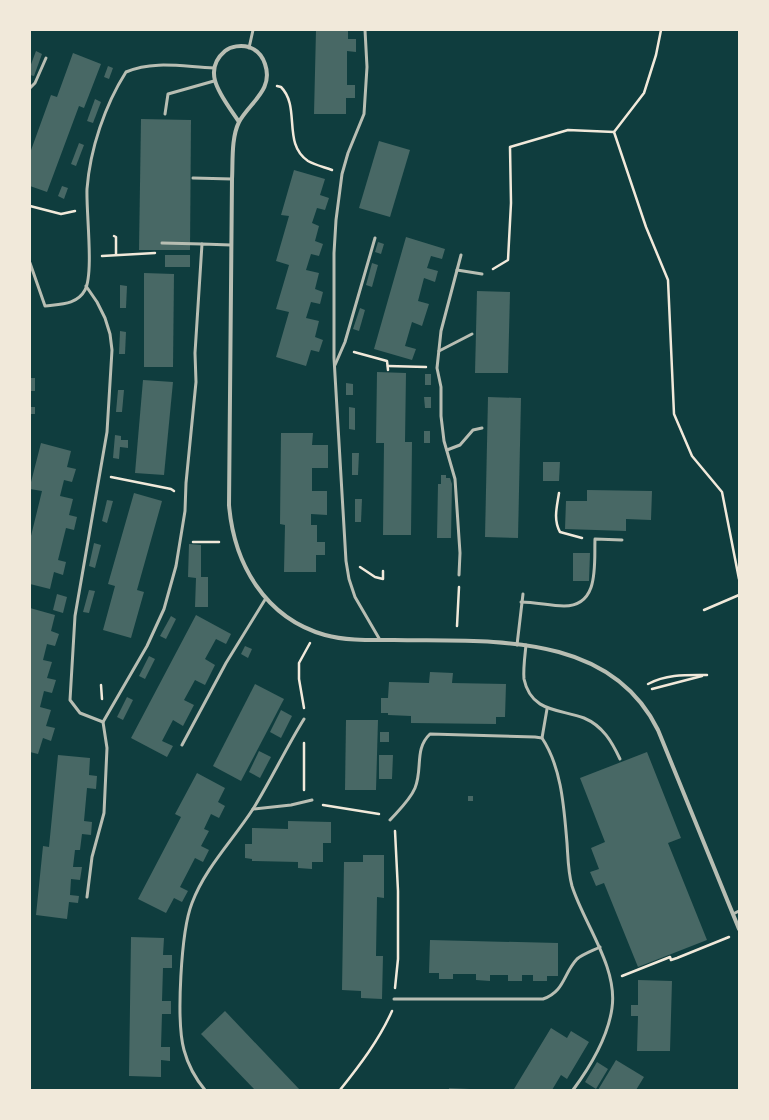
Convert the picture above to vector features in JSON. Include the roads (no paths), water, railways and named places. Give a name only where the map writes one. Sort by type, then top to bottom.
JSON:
[{"type":"street","points":[[239,122],[214,81],[215,62],[228,49],[235,47],[249,48],[258,52],[263,58],[266,66],[266,84],[262,92],[239,122],[234,147],[232,179],[229,453],[230,522],[242,563],[266,598],[288,617],[304,627],[316,632],[336,637],[380,640],[526,645],[569,655],[602,669],[627,687],[644,705],[652,717],[666,747],[739,929]]},
{"type":"lane","points":[[249,48],[253,30]]},
{"type":"lane","points":[[365,30],[367,67],[364,114],[348,153],[342,174],[336,220],[334,253],[334,367],[346,561],[349,579],[355,597],[380,640]]},
{"type":"lane","points":[[30,88],[35,83],[46,58]]},
{"type":"lane","points":[[30,263],[45,306],[70,303],[79,298],[86,286],[89,257],[88,204],[90,168],[95,147],[110,102],[126,72],[135,68],[152,65],[214,68]]},
{"type":"lane","points":[[165,114],[168,94],[214,81]]},
{"type":"lane","points":[[193,178],[232,179]]},
{"type":"lane","points":[[334,367],[342,350],[375,238]]},
{"type":"lane","points":[[162,243],[231,245]]},
{"type":"lane","points":[[87,897],[92,857],[104,813],[107,748],[103,722],[147,646],[154,626],[164,609],[176,566],[185,511],[186,483],[196,382],[196,353],[202,244]]},
{"type":"lane","points":[[459,575],[460,553],[455,479],[447,450],[441,416],[440,387],[437,368],[441,331],[461,255]]},
{"type":"lane","points":[[457,270],[482,274]]},
{"type":"lane","points":[[86,286],[97,302],[105,318],[110,334],[112,350],[108,424],[75,616],[70,700],[80,713],[103,722]]},
{"type":"lane","points":[[439,351],[472,334]]},
{"type":"lane","points":[[447,450],[460,445],[473,430],[482,428]]},
{"type":"lane","points":[[521,602],[568,606],[580,602],[590,594],[594,570],[595,539],[622,540]]},
{"type":"lane","points":[[517,645],[523,594]]},
{"type":"lane","points":[[182,745],[226,663],[266,598]]},
{"type":"lane","points":[[526,645],[524,679],[529,691],[537,701],[547,709],[585,718],[598,726],[611,740],[620,759]]},
{"type":"lane","points":[[547,709],[542,738],[552,759],[563,802],[571,884],[600,947],[612,991],[612,1008],[605,1035],[573,1090]]},
{"type":"lane","points":[[205,1090],[190,1068],[184,1049],[181,1029],[180,1004],[186,920],[192,902],[204,880],[235,832],[253,809],[304,720]]},
{"type":"lane","points":[[390,820],[415,788],[420,747],[430,734],[468,734],[542,738]]},
{"type":"lane","points":[[253,809],[291,806],[312,800]]},
{"type":"lane","points":[[734,914],[739,911]]},
{"type":"lane","points":[[394,999],[543,999],[552,996],[558,990],[578,959],[600,947]]}]
